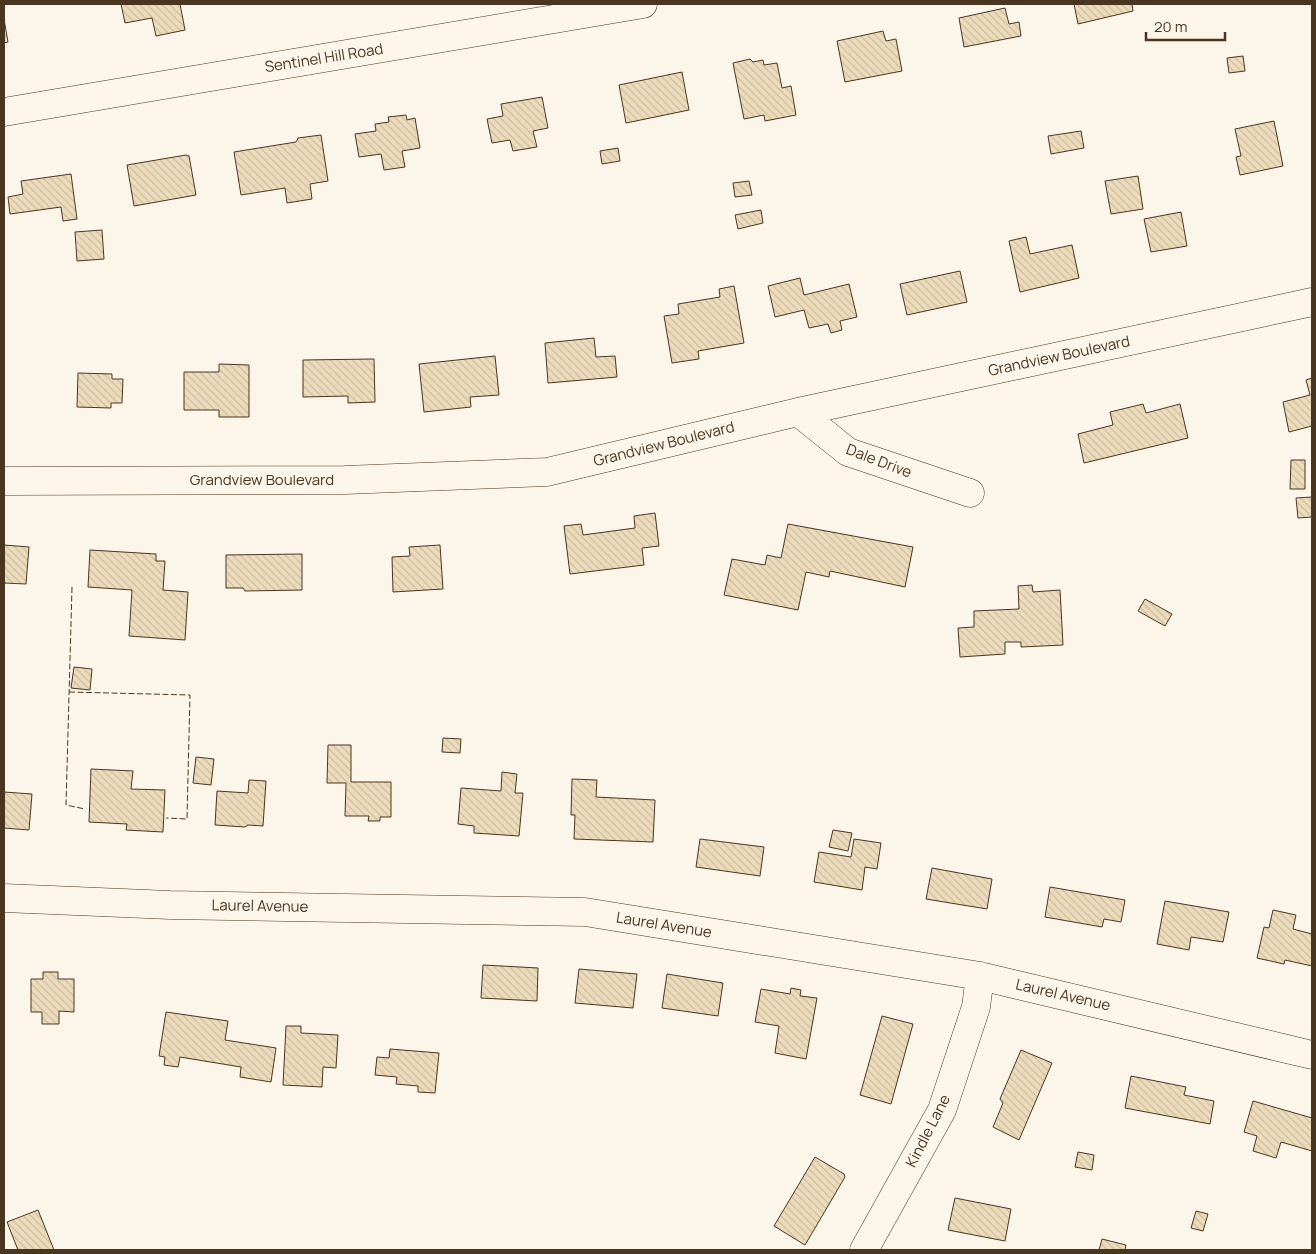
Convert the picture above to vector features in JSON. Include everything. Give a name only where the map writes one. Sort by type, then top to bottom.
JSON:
[{"type":"street","name":"Sentinel Hill Road","points":[[4,112],[643,4]]},
{"type":"street","name":"Grandview Boulevard","points":[[4,481],[345,480],[547,472],[798,412],[1312,302]]},
{"type":"street","name":"Dale Drive","points":[[798,412],[848,452],[970,493]]},
{"type":"street","name":"Laurel Avenue","points":[[4,898],[170,905],[585,912],[980,976],[1312,1055]]},
{"type":"street","name":"Kindle Lane","points":[[864,1250],[942,1110],[976,1006],[980,976]]},
{"type":"building","points":[[121,4],[180,4],[185,30],[156,36],[152,18],[125,23]]},
{"type":"building","points":[[1074,4],[1132,4],[1133,11],[1078,24]]},
{"type":"building","points":[[1005,8],[1009,24],[1019,22],[1021,36],[964,47],[959,18]]},
{"type":"building","points":[[4,19],[8,42],[4,43]]},
{"type":"building","points":[[883,31],[886,41],[896,39],[902,71],[845,82],[837,41]]},
{"type":"building","points":[[1243,56],[1245,71],[1229,73],[1227,58]]},
{"type":"building","points":[[750,59],[753,62],[763,60],[764,65],[777,63],[782,88],[791,86],[796,115],[765,121],[764,115],[744,119],[733,63]]},
{"type":"building","points":[[682,72],[689,110],[626,123],[619,85]]},
{"type":"building","points":[[542,97],[548,128],[533,131],[537,147],[513,151],[510,140],[492,143],[487,119],[503,116],[501,104]]},
{"type":"building","points":[[406,115],[407,120],[415,118],[420,148],[402,151],[405,167],[384,170],[381,154],[359,157],[355,134],[376,131],[375,124],[389,122],[388,117]]},
{"type":"building","points":[[1274,121],[1283,166],[1240,175],[1236,157],[1241,156],[1235,129]]},
{"type":"building","points":[[1081,131],[1084,148],[1051,154],[1048,136]]},
{"type":"building","points":[[321,135],[328,181],[310,184],[312,199],[287,203],[285,188],[241,195],[234,152],[296,142],[298,138]]},
{"type":"building","points":[[618,148],[620,161],[602,164],[600,151]]},
{"type":"building","points":[[189,156],[196,195],[134,206],[127,165]]},
{"type":"building","points":[[71,174],[77,219],[63,221],[61,207],[10,214],[8,197],[23,194],[21,181]]},
{"type":"building","points":[[1138,176],[1143,209],[1111,214],[1105,181]]},
{"type":"building","points":[[749,181],[752,195],[735,197],[733,183]]},
{"type":"building","points":[[761,210],[763,223],[738,229],[735,215]]},
{"type":"building","points":[[1181,212],[1187,246],[1151,252],[1144,219]]},
{"type":"building","points":[[102,230],[104,259],[77,261],[75,232]]},
{"type":"building","points":[[1026,237],[1030,254],[1072,245],[1079,278],[1020,292],[1009,241]]},
{"type":"building","points":[[960,271],[967,302],[907,315],[900,284]]},
{"type":"building","points":[[800,278],[804,295],[849,284],[857,317],[840,321],[842,330],[831,333],[828,324],[809,328],[804,310],[775,317],[768,286]]},
{"type":"building","points":[[734,286],[744,343],[698,351],[699,359],[672,363],[664,316],[679,314],[678,304],[720,297],[719,289]]},
{"type":"building","points":[[594,338],[596,357],[615,356],[617,377],[548,383],[545,343]]},
{"type":"building","points":[[495,356],[499,395],[470,397],[471,407],[424,412],[419,364]]},
{"type":"building","points":[[374,359],[375,402],[348,403],[348,396],[303,397],[303,360]]},
{"type":"building","points":[[219,364],[249,365],[249,417],[219,417],[219,410],[184,410],[184,372],[219,372]]},
{"type":"building","points":[[78,373],[112,374],[112,379],[123,379],[122,403],[111,403],[111,408],[77,407]]},
{"type":"building","points":[[1312,378],[1312,426],[1289,432],[1283,402],[1310,395],[1306,380]]},
{"type":"building","points":[[1143,404],[1146,413],[1180,404],[1188,438],[1084,463],[1078,434],[1113,425],[1110,412]]},
{"type":"building","points":[[1291,460],[1305,460],[1305,489],[1290,489]]},
{"type":"building","points":[[1312,497],[1312,517],[1298,518],[1296,498]]},
{"type":"building","points":[[655,513],[659,546],[642,548],[644,565],[570,574],[564,526],[581,524],[583,535],[635,528],[634,516]]},
{"type":"building","points":[[788,524],[913,547],[905,587],[830,571],[829,577],[806,572],[798,610],[724,595],[732,559],[765,565],[767,555],[781,558]]},
{"type":"building","points":[[4,545],[29,547],[26,584],[4,583]]},
{"type":"building","points":[[440,545],[443,589],[393,592],[392,557],[410,556],[409,547]]},
{"type":"building","points":[[90,550],[156,554],[156,561],[165,561],[163,590],[188,592],[185,640],[129,636],[132,590],[88,587]]},
{"type":"building","points":[[302,554],[302,590],[245,591],[243,588],[226,588],[226,555]]},
{"type":"building","points":[[1032,585],[1033,592],[1060,590],[1063,645],[1021,647],[1021,642],[1005,642],[1005,654],[960,657],[958,628],[974,627],[974,611],[1019,609],[1018,586]]},
{"type":"building","points":[[1145,599],[1172,614],[1165,626],[1138,611]]},
{"type":"building","points":[[74,667],[92,669],[90,690],[71,688]]},
{"type":"building","points":[[443,738],[461,739],[460,753],[442,752]]},
{"type":"building","points":[[328,745],[351,745],[351,782],[391,782],[391,817],[380,817],[380,821],[368,821],[369,816],[345,816],[346,783],[327,783]]},
{"type":"building","points":[[196,757],[214,759],[211,785],[193,783]]},
{"type":"building","points":[[91,769],[133,771],[131,789],[165,790],[163,832],[126,830],[127,824],[89,822]]},
{"type":"building","points":[[502,772],[517,774],[515,793],[523,793],[519,836],[474,833],[474,826],[458,824],[461,788],[501,791]]},
{"type":"building","points":[[572,779],[597,780],[596,797],[655,800],[653,842],[574,839],[575,815],[571,815]]},
{"type":"building","points":[[249,780],[266,781],[263,826],[215,825],[217,791],[248,793]]},
{"type":"building","points":[[4,792],[32,794],[29,830],[4,828]]},
{"type":"building","points":[[833,830],[852,833],[848,851],[829,847]]},
{"type":"building","points":[[700,839],[764,847],[760,876],[696,867]]},
{"type":"building","points":[[854,839],[881,843],[877,869],[865,867],[862,890],[814,882],[819,852],[851,857]]},
{"type":"building","points":[[932,868],[992,879],[987,909],[926,899]]},
{"type":"building","points":[[1050,887],[1125,900],[1121,922],[1104,919],[1102,927],[1045,917]]},
{"type":"building","points":[[1165,901],[1229,912],[1223,942],[1191,937],[1189,950],[1157,944]]},
{"type":"building","points":[[1273,910],[1296,915],[1293,929],[1312,934],[1312,966],[1285,960],[1284,964],[1257,958],[1264,927],[1269,928]]},
{"type":"building","points":[[483,965],[538,968],[537,1001],[481,998]]},
{"type":"building","points":[[579,969],[637,974],[633,1008],[575,1003]]},
{"type":"building","points":[[43,972],[58,972],[58,979],[74,979],[74,1012],[59,1011],[59,1024],[42,1024],[42,1012],[31,1012],[31,979],[43,979]]},
{"type":"building","points":[[667,974],[723,983],[718,1016],[662,1008]]},
{"type":"building","points":[[791,988],[801,990],[800,996],[817,998],[806,1059],[775,1053],[779,1026],[755,1022],[761,989],[790,994]]},
{"type":"building","points":[[166,1012],[228,1021],[225,1040],[276,1048],[271,1082],[240,1077],[241,1067],[180,1057],[178,1067],[164,1065],[165,1057],[159,1056]]},
{"type":"building","points":[[882,1016],[913,1024],[891,1104],[860,1095]]},
{"type":"building","points":[[286,1026],[301,1026],[301,1033],[338,1035],[336,1068],[323,1067],[322,1087],[283,1085]]},
{"type":"building","points":[[390,1049],[439,1053],[435,1093],[418,1092],[418,1086],[396,1084],[397,1077],[375,1075],[377,1057],[389,1058]]},
{"type":"building","points":[[1021,1050],[1052,1063],[1019,1140],[993,1127],[1003,1103],[1000,1099]]},
{"type":"building","points":[[1131,1076],[1186,1087],[1184,1095],[1214,1101],[1210,1124],[1125,1108]]},
{"type":"building","points":[[1253,1101],[1312,1118],[1312,1151],[1281,1142],[1276,1158],[1253,1151],[1257,1136],[1244,1132]]},
{"type":"building","points":[[1078,1152],[1094,1155],[1092,1170],[1075,1167]]},
{"type":"building","points":[[815,1157],[844,1174],[845,1177],[805,1245],[774,1226]]},
{"type":"building","points":[[955,1198],[1011,1209],[1005,1241],[948,1230]]},
{"type":"building","points":[[38,1210],[54,1250],[18,1250],[7,1222]]},
{"type":"building","points":[[1196,1211],[1208,1214],[1203,1231],[1191,1228]]},
{"type":"building","points":[[1102,1239],[1126,1245],[1125,1250],[1099,1250]]},
{"type":"fence","points":[[72,587],[66,805],[85,809]]},
{"type":"fence","points":[[69,692],[190,695],[187,819],[166,818]]}]
